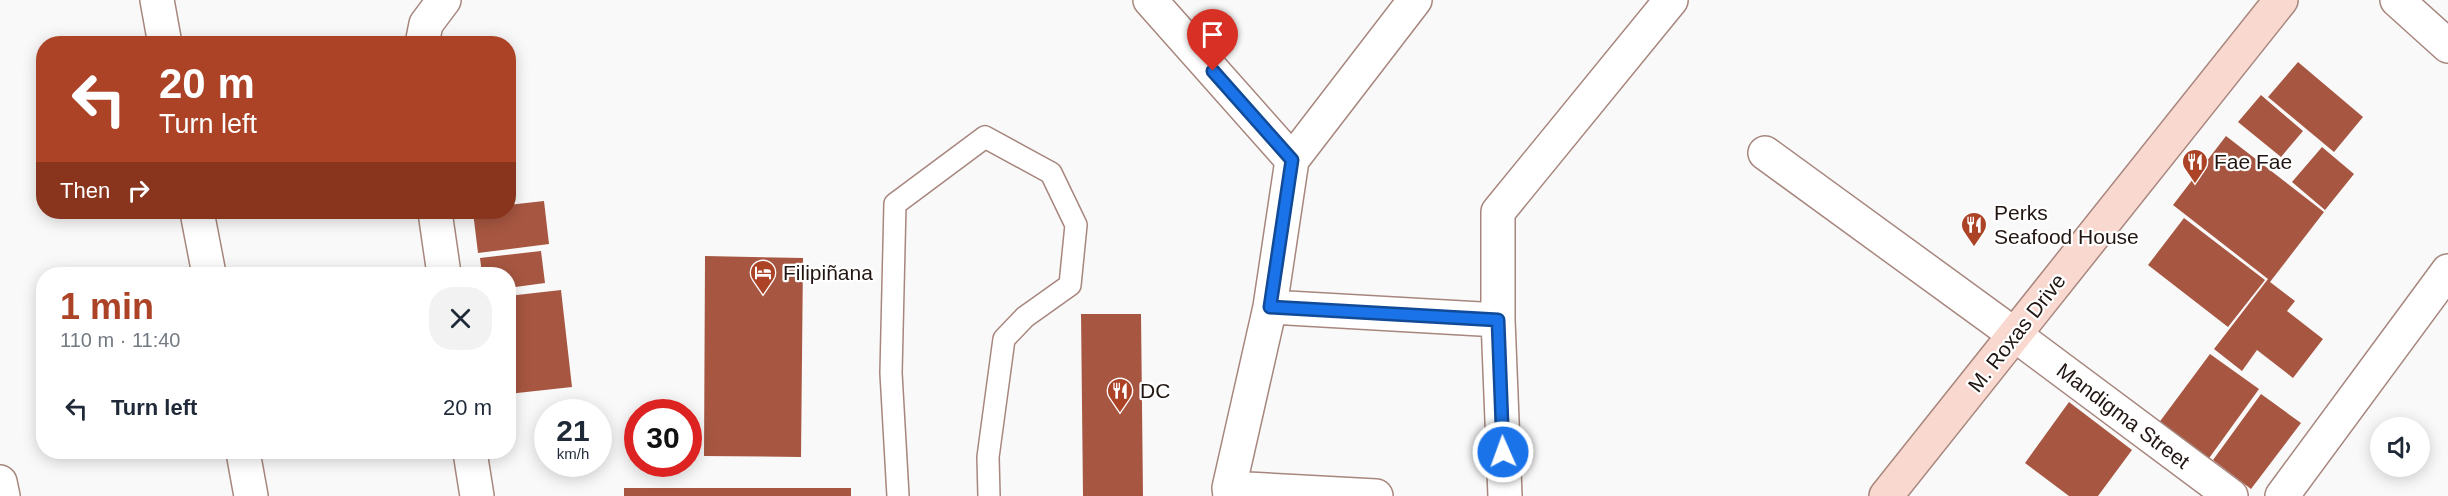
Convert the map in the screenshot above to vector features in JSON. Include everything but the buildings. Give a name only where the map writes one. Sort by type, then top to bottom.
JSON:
[{"type":"main road","name":"M. Roxas Drive","points":[[1886,496],[2281,0]]},
{"type":"street","points":[[157,0],[164,36]]},
{"type":"street","points":[[424,36],[426,24],[444,0]]},
{"type":"street","points":[[1150,0],[1292,160]]},
{"type":"street","points":[[1376,496],[1230,492],[1270,307],[1292,160],[1415,0]]},
{"type":"street","points":[[1505,496],[1498,320],[1498,212],[1671,0]]},
{"type":"street","points":[[2397,0],[2448,46]]},
{"type":"street","name":"Mandigma Street","points":[[1765,153],[2231,496]]},
{"type":"street","points":[[198,219],[208,267]]},
{"type":"street","points":[[436,219],[443,267]]},
{"type":"street","points":[[2282,496],[2448,271]]},
{"type":"street","points":[[1270,307],[1498,320]]},
{"type":"street","points":[[244,459],[251,496]]},
{"type":"street","points":[[471,459],[477,496]]},
{"type":"street","points":[[0,482],[3,496]]},
{"type":"lane","points":[[898,496],[891,373],[895,204],[985,137],[1052,173],[1076,225],[1070,285],[1025,317],[1004,339],[988,458],[989,496]]},
{"type":"place","name":"Fae Fae","points":[[2195,185]]},
{"type":"place","name":"Perks Seafood House","points":[[1974,248]]},
{"type":"place","name":"Filipiñana","points":[[763,296]]},
{"type":"place","name":"DC","points":[[1120,414]]},
{"type":"route","points":[[1213,71],[1292,160],[1270,307],[1498,320],[1503,452]]}]
